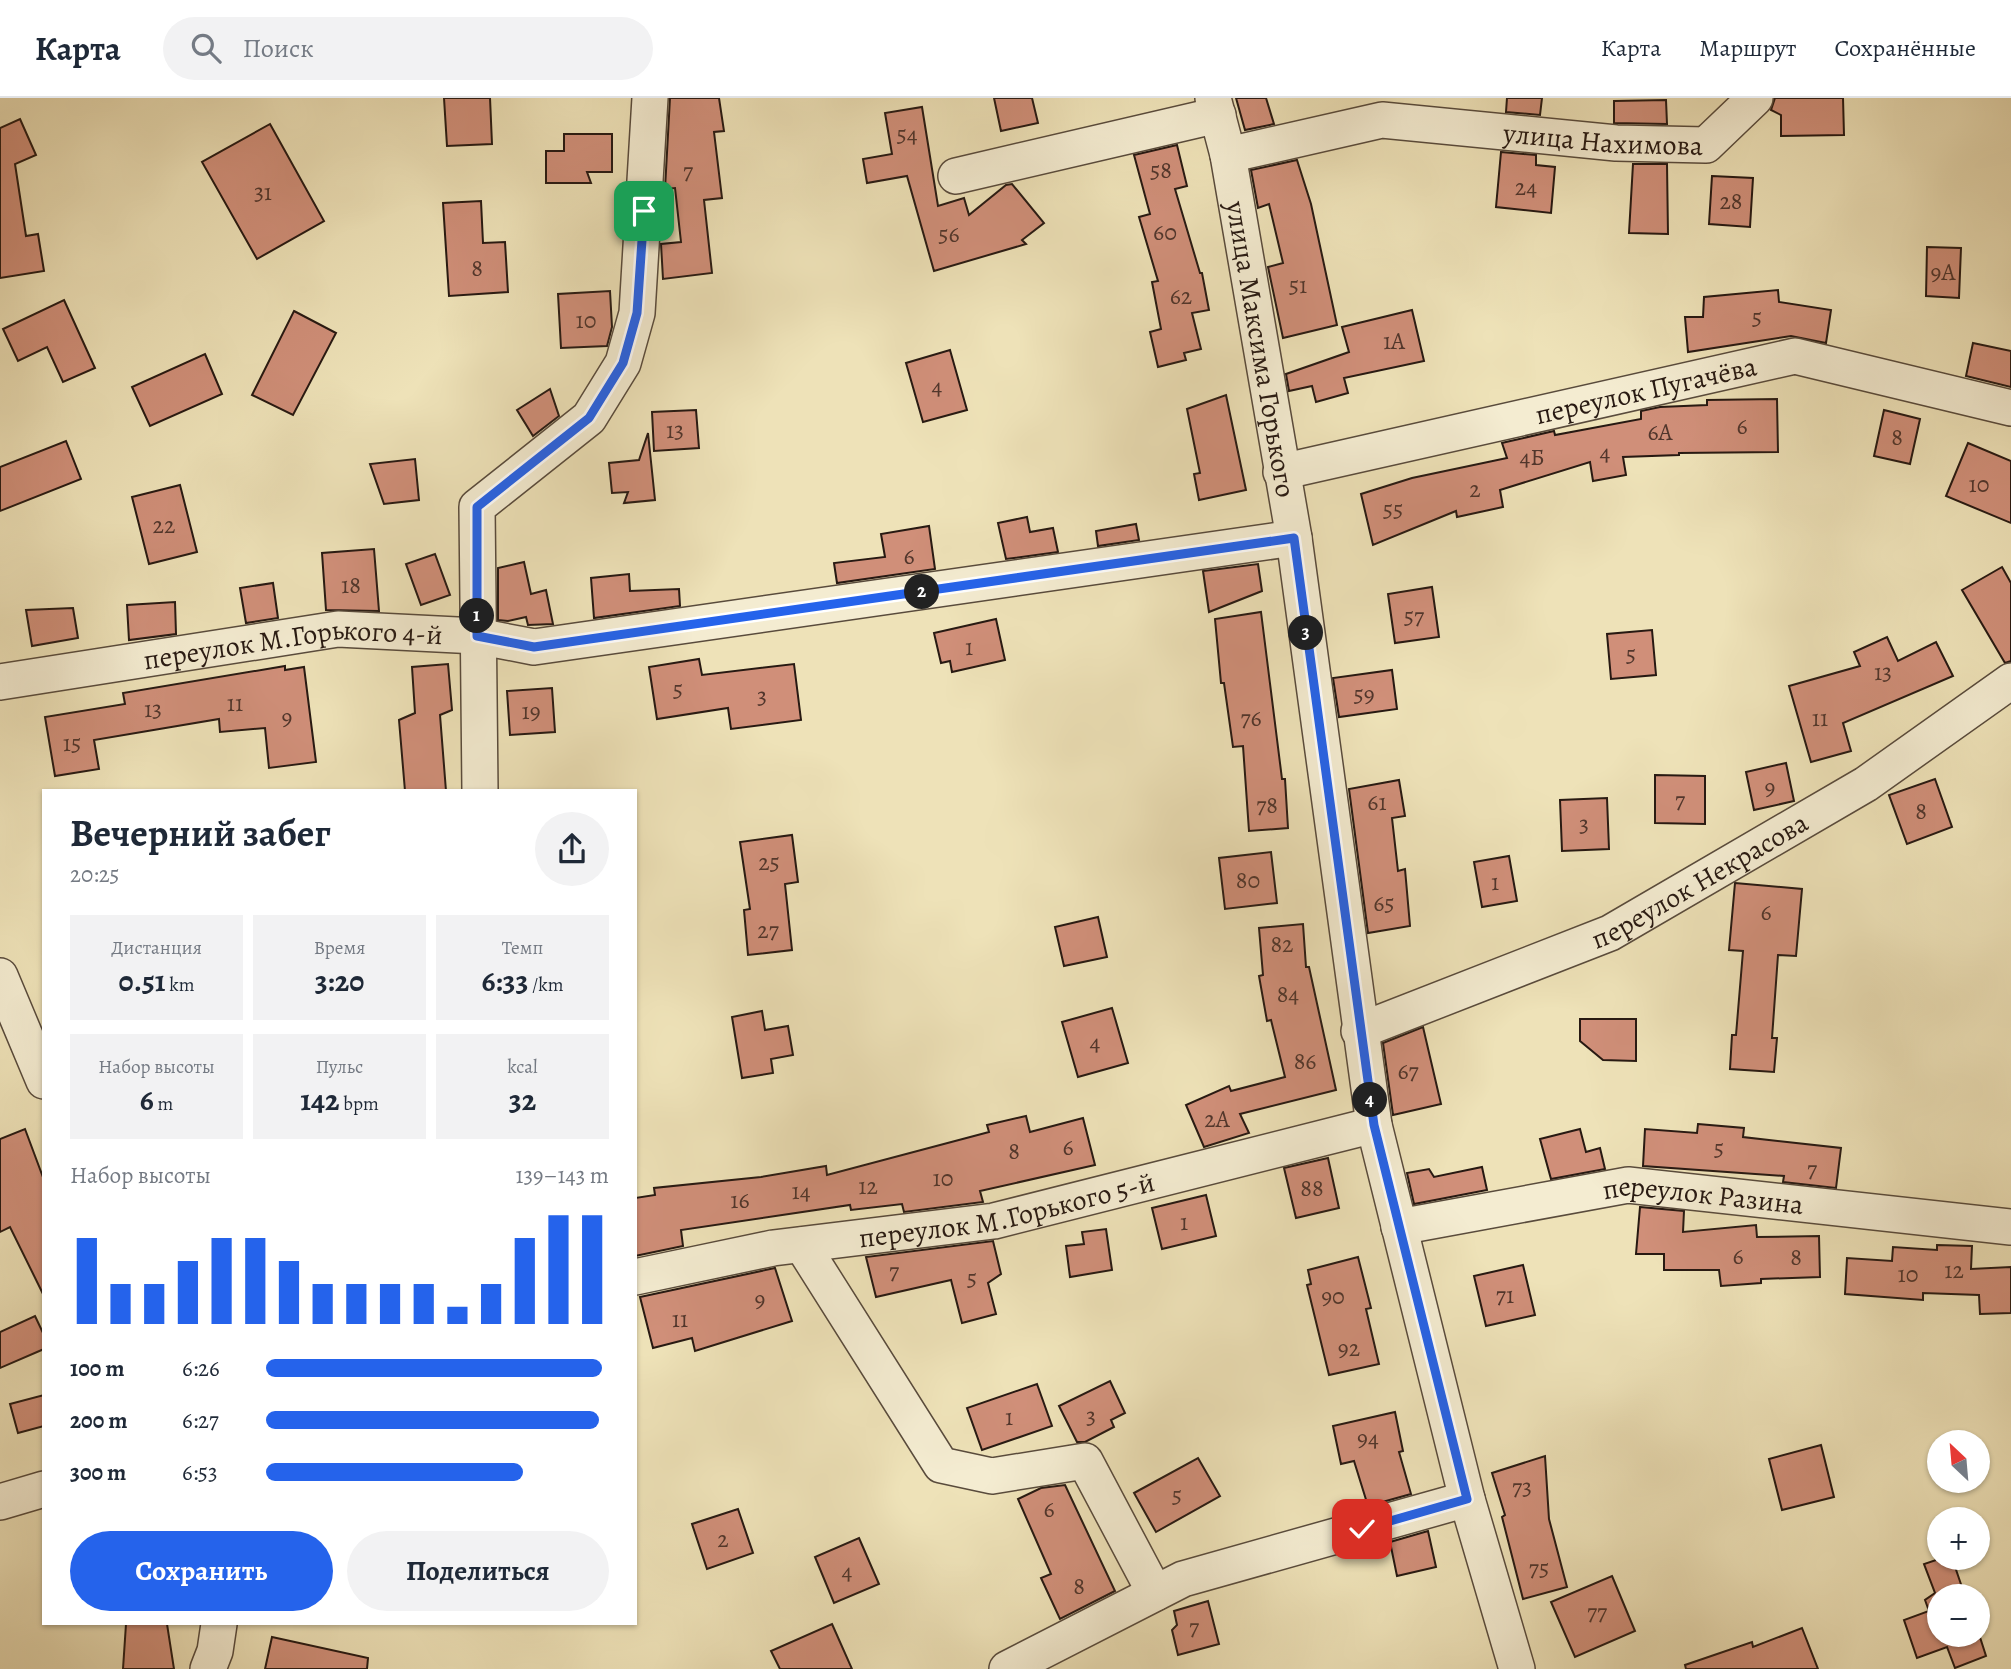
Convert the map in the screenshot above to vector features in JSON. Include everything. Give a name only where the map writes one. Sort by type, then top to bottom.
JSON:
[{"type":"street","points":[[480,789],[477,507],[589,418],[623,363],[637,313],[650,98]]},
{"type":"street","name":"улица Нахимова","points":[[1227,155],[1382,120],[1616,143],[1706,145],[1755,98]]},
{"type":"street","points":[[956,176],[1215,107]]},
{"type":"street","name":"улица Максима Горького","points":[[1215,107],[1227,155],[1294,538],[1359,1031],[1374,1125],[1467,1499],[1517,1669]]},
{"type":"street","name":"переулок Пугачёва","points":[[1282,472],[1795,356],[2011,408]]},
{"type":"street","name":"переулок М.Горького 4-й","points":[[0,682],[338,629],[477,636],[534,647],[1294,538]]},
{"type":"street","name":"переулок Некрасова","points":[[1359,1031],[1611,933],[1866,784],[2011,681]]},
{"type":"street","points":[[0,976],[42,1076]]},
{"type":"street","name":"переулок М.Горького 5-й","points":[[637,1277],[802,1245],[994,1221],[1374,1125]]},
{"type":"street","name":"переулок Разина","points":[[1399,1227],[1628,1185],[2011,1227]]},
{"type":"street","points":[[802,1245],[941,1465],[992,1476],[1085,1461],[1156,1593]]},
{"type":"street","points":[[0,1502],[42,1490]]},
{"type":"street","points":[[1007,1669],[1183,1579],[1467,1499]]},
{"type":"street","points":[[208,1669],[215,1651],[219,1625]]},
{"type":"building","points":[[444,98],[490,98],[492,144],[447,146]]},
{"type":"building","points":[[670,98],[719,98],[724,131],[714,132],[722,198],[704,200],[712,273],[663,279],[661,244],[681,242],[675,188],[665,189]]},
{"type":"building","points":[[994,98],[1032,98],[1038,123],[1001,131]]},
{"type":"building","points":[[1236,98],[1266,98],[1274,124],[1245,130]]},
{"type":"building","points":[[1507,98],[1542,98],[1540,115],[1506,112]]},
{"type":"building","points":[[1775,98],[1843,98],[1844,135],[1781,136],[1781,115],[1771,110]]},
{"type":"building","points":[[1666,100],[1667,124],[1614,123],[1614,101]]},
{"type":"building","points":[[922,107],[938,206],[964,198],[969,215],[1006,185],[1012,184],[1044,223],[1022,240],[1026,244],[934,271],[907,176],[867,183],[863,159],[892,154],[885,113]]},
{"type":"building","points":[[20,119],[36,155],[15,164],[26,236],[38,234],[44,271],[0,278],[0,128]]},
{"type":"building","points":[[270,124],[324,221],[257,259],[202,162]]},
{"type":"building","points":[[564,134],[612,134],[612,172],[587,172],[591,183],[546,183],[546,151],[564,151]]},
{"type":"building","points":[[1177,145],[1187,186],[1175,189],[1202,273],[1209,310],[1192,313],[1201,349],[1184,353],[1186,360],[1158,367],[1150,332],[1161,329],[1152,282],[1158,281],[1139,217],[1150,214],[1134,155]]},
{"type":"building","points":[[1501,152],[1536,155],[1536,165],[1555,167],[1551,213],[1496,207]]},
{"type":"building","points":[[1297,160],[1311,204],[1337,325],[1283,338],[1268,267],[1283,263],[1269,204],[1258,208],[1251,170]]},
{"type":"building","points":[[1633,164],[1667,164],[1668,234],[1629,233]]},
{"type":"building","points":[[1712,176],[1753,178],[1750,227],[1709,224]]},
{"type":"building","points":[[481,201],[483,243],[505,242],[508,292],[449,296],[443,203]]},
{"type":"building","points":[[1927,247],[1961,248],[1959,298],[1926,296]]},
{"type":"building","points":[[1778,290],[1779,302],[1831,310],[1826,343],[1791,336],[1688,352],[1685,317],[1703,317],[1704,297]]},
{"type":"building","points":[[610,291],[612,327],[607,346],[561,348],[558,294]]},
{"type":"building","points":[[64,300],[95,368],[63,382],[47,347],[18,361],[3,329]]},
{"type":"building","points":[[1412,310],[1424,361],[1344,378],[1348,393],[1316,402],[1312,386],[1289,391],[1286,374],[1349,352],[1342,327]]},
{"type":"building","points":[[294,311],[336,333],[293,415],[252,395]]},
{"type":"building","points":[[1973,343],[2011,351],[2011,387],[1966,376]]},
{"type":"building","points":[[950,350],[967,410],[923,422],[906,363]]},
{"type":"building","points":[[205,354],[222,394],[150,426],[132,387]]},
{"type":"building","points":[[550,389],[559,416],[533,436],[517,410]]},
{"type":"building","points":[[1226,395],[1246,490],[1199,500],[1194,474],[1200,473],[1187,409]]},
{"type":"building","points":[[1777,399],[1778,452],[1679,453],[1623,457],[1626,475],[1593,481],[1590,462],[1500,490],[1503,507],[1457,517],[1456,511],[1373,545],[1361,494],[1412,478],[1507,458],[1502,443],[1554,431],[1555,435],[1641,419],[1641,411],[1660,407],[1707,405],[1707,400]]},
{"type":"building","points":[[696,410],[699,448],[654,451],[652,412]]},
{"type":"building","points":[[1884,410],[1920,419],[1910,464],[1874,456]]},
{"type":"building","points":[[648,433],[655,500],[624,503],[628,492],[612,493],[609,463],[639,460]]},
{"type":"building","points":[[66,441],[81,479],[0,511],[0,467]]},
{"type":"building","points":[[1968,443],[2011,461],[2011,523],[1946,496]]},
{"type":"building","points":[[415,459],[419,500],[384,504],[370,464]]},
{"type":"building","points":[[180,485],[197,552],[149,564],[132,497]]},
{"type":"building","points":[[1027,517],[1030,532],[1053,528],[1058,552],[1006,559],[998,523]]},
{"type":"building","points":[[1136,524],[1139,540],[1098,546],[1096,531]]},
{"type":"building","points":[[929,526],[935,569],[837,583],[834,563],[885,557],[881,534]]},
{"type":"building","points":[[374,549],[379,611],[326,610],[322,553]]},
{"type":"building","points":[[435,554],[450,595],[421,605],[406,564]]},
{"type":"building","points":[[524,562],[531,594],[546,590],[553,624],[528,625],[526,617],[498,620],[498,568]]},
{"type":"building","points":[[1258,564],[1262,591],[1209,612],[1203,571]]},
{"type":"building","points":[[2002,567],[2011,583],[2011,661],[2005,663],[1962,590]]},
{"type":"building","points":[[629,574],[630,591],[679,589],[680,606],[594,618],[591,578]]},
{"type":"building","points":[[273,583],[278,618],[246,623],[240,588]]},
{"type":"building","points":[[1432,587],[1439,637],[1395,643],[1388,594]]},
{"type":"building","points":[[175,602],[176,634],[129,640],[127,605]]},
{"type":"building","points":[[73,608],[78,638],[32,646],[26,610]]},
{"type":"building","points":[[1261,612],[1282,779],[1285,779],[1288,828],[1249,831],[1243,746],[1233,747],[1224,683],[1221,683],[1215,619]]},
{"type":"building","points":[[996,619],[1005,660],[952,672],[950,661],[941,663],[934,633]]},
{"type":"building","points":[[1652,630],[1656,675],[1611,679],[1607,634]]},
{"type":"building","points":[[1887,637],[1898,661],[1936,642],[1953,676],[1843,723],[1851,751],[1811,762],[1789,686],[1860,666],[1854,652]]},
{"type":"building","points":[[699,659],[702,675],[794,664],[801,720],[731,729],[728,708],[657,719],[649,667]]},
{"type":"building","points":[[448,664],[452,710],[440,715],[446,789],[405,789],[399,720],[415,713],[412,667]]},
{"type":"building","points":[[285,666],[285,670],[304,667],[316,762],[269,768],[265,728],[220,732],[219,719],[94,740],[99,769],[55,776],[45,717],[125,704],[123,693]]},
{"type":"building","points":[[1392,670],[1397,709],[1339,717],[1333,678]]},
{"type":"building","points":[[552,688],[555,732],[510,735],[507,691]]},
{"type":"building","points":[[1786,763],[1794,801],[1754,810],[1746,772]]},
{"type":"building","points":[[1655,775],[1705,776],[1705,824],[1655,823]]},
{"type":"building","points":[[1935,779],[1952,827],[1907,844],[1889,795]]},
{"type":"building","points":[[1399,780],[1405,816],[1392,818],[1398,871],[1405,869],[1410,926],[1368,933],[1349,789]]},
{"type":"building","points":[[1607,798],[1609,849],[1562,851],[1560,800]]},
{"type":"building","points":[[792,835],[798,882],[785,884],[792,950],[748,955],[744,910],[750,909],[740,842]]},
{"type":"building","points":[[1271,852],[1277,903],[1225,909],[1219,858]]},
{"type":"building","points":[[1509,856],[1517,901],[1482,907],[1474,862]]},
{"type":"building","points":[[1735,883],[1802,889],[1796,956],[1778,955],[1772,1038],[1777,1038],[1774,1072],[1730,1069],[1732,1035],[1736,1035],[1743,951],[1729,950]]},
{"type":"building","points":[[1098,917],[1107,957],[1064,966],[1055,927]]},
{"type":"building","points":[[1303,924],[1306,967],[1309,967],[1336,1090],[1240,1114],[1249,1133],[1204,1147],[1186,1105],[1229,1086],[1231,1091],[1285,1077],[1271,1020],[1267,1021],[1259,976],[1263,975],[1259,928]]},
{"type":"building","points":[[1112,1008],[1128,1063],[1078,1077],[1062,1022]]},
{"type":"building","points":[[762,1011],[765,1030],[788,1026],[793,1055],[771,1059],[773,1073],[742,1078],[732,1017]]},
{"type":"building","points":[[1580,1019],[1636,1019],[1636,1061],[1603,1060],[1580,1041]]},
{"type":"building","points":[[1423,1027],[1441,1104],[1393,1115],[1383,1043]]},
{"type":"building","points":[[1026,1116],[1030,1132],[1083,1118],[1095,1165],[980,1191],[983,1202],[904,1212],[902,1204],[851,1210],[850,1205],[681,1230],[683,1246],[637,1256],[637,1198],[655,1195],[654,1188],[761,1177],[826,1166],[827,1175],[989,1132],[987,1125]]},
{"type":"building","points":[[1698,1124],[1744,1128],[1743,1137],[1841,1148],[1836,1188],[1783,1182],[1784,1176],[1643,1166],[1645,1129],[1697,1133]]},
{"type":"building","points":[[25,1129],[42,1175],[42,1292],[10,1227],[0,1232],[0,1139]]},
{"type":"building","points":[[1580,1129],[1586,1152],[1600,1148],[1605,1169],[1551,1179],[1540,1139]]},
{"type":"building","points":[[1328,1158],[1339,1208],[1296,1218],[1284,1168]]},
{"type":"building","points":[[1482,1167],[1487,1190],[1414,1204],[1407,1173],[1429,1169],[1434,1177]]},
{"type":"building","points":[[1206,1195],[1216,1236],[1162,1249],[1152,1208]]},
{"type":"building","points":[[1640,1207],[1684,1211],[1683,1232],[1756,1225],[1757,1237],[1819,1236],[1820,1277],[1761,1279],[1761,1283],[1721,1286],[1719,1270],[1664,1270],[1664,1254],[1636,1254]]},
{"type":"building","points":[[1106,1229],[1112,1270],[1070,1277],[1066,1246],[1084,1244],[1082,1232]]},
{"type":"building","points":[[993,1241],[1001,1274],[988,1283],[996,1314],[962,1323],[951,1280],[876,1297],[866,1257]]},
{"type":"building","points":[[1937,1245],[1972,1246],[1971,1269],[2011,1267],[2011,1313],[1980,1314],[1979,1295],[1923,1293],[1923,1300],[1845,1294],[1847,1258],[1892,1261],[1893,1247],[1937,1250]]},
{"type":"building","points":[[1358,1257],[1371,1308],[1366,1309],[1379,1364],[1329,1375],[1307,1285],[1311,1284],[1308,1270]]},
{"type":"building","points":[[1523,1265],[1535,1315],[1486,1326],[1474,1276]]},
{"type":"building","points":[[775,1268],[792,1321],[695,1351],[692,1338],[653,1348],[640,1297]]},
{"type":"building","points":[[35,1316],[42,1331],[42,1350],[0,1368],[0,1332]]},
{"type":"building","points":[[1110,1381],[1125,1413],[1111,1420],[1114,1427],[1085,1442],[1077,1442],[1059,1406]]},
{"type":"building","points":[[1037,1384],[1052,1426],[982,1450],[967,1408]]},
{"type":"building","points":[[42,1396],[42,1427],[18,1433],[10,1404]]},
{"type":"building","points":[[1395,1412],[1403,1451],[1399,1452],[1411,1494],[1368,1506],[1354,1461],[1341,1464],[1333,1426]]},
{"type":"building","points":[[1821,1445],[1834,1497],[1782,1510],[1769,1459]]},
{"type":"building","points":[[1545,1456],[1549,1519],[1567,1587],[1523,1599],[1502,1517],[1505,1515],[1492,1473]]},
{"type":"building","points":[[1198,1458],[1220,1496],[1156,1532],[1134,1493]]},
{"type":"building","points":[[1065,1485],[1115,1591],[1060,1619],[1041,1578],[1051,1574],[1018,1499],[1041,1488]]},
{"type":"building","points":[[738,1509],[753,1553],[707,1569],[692,1524]]},
{"type":"building","points":[[1428,1531],[1436,1567],[1397,1576],[1390,1542]]},
{"type":"building","points":[[859,1538],[879,1584],[834,1603],[815,1557]]},
{"type":"building","points":[[1927,1563],[1927,1570],[1956,1570],[1961,1584],[1932,1584],[1924,1564]]},
{"type":"building","points":[[1612,1576],[1635,1631],[1575,1657],[1551,1602]]},
{"type":"building","points":[[1208,1601],[1219,1644],[1178,1655],[1172,1630],[1177,1625],[1174,1611]]},
{"type":"building","points":[[1927,1612],[1927,1647],[1947,1647],[1917,1658],[1904,1620]]},
{"type":"building","points":[[832,1624],[852,1669],[780,1669],[771,1651]]},
{"type":"building","points":[[126,1625],[167,1625],[174,1669],[123,1669]]},
{"type":"building","points":[[1802,1628],[1818,1669],[1686,1669],[1685,1665],[1752,1642],[1753,1647]]},
{"type":"building","points":[[272,1637],[368,1658],[367,1669],[265,1669]]},
{"type":"building","points":[[1947,1647],[1983,1647],[1986,1656],[1955,1668]]},
{"type":"route","points":[[644,211],[637,313],[623,363],[589,418],[477,507],[477,636],[534,647],[1294,538],[1359,1031],[1374,1125],[1467,1499],[1362,1529]]}]
